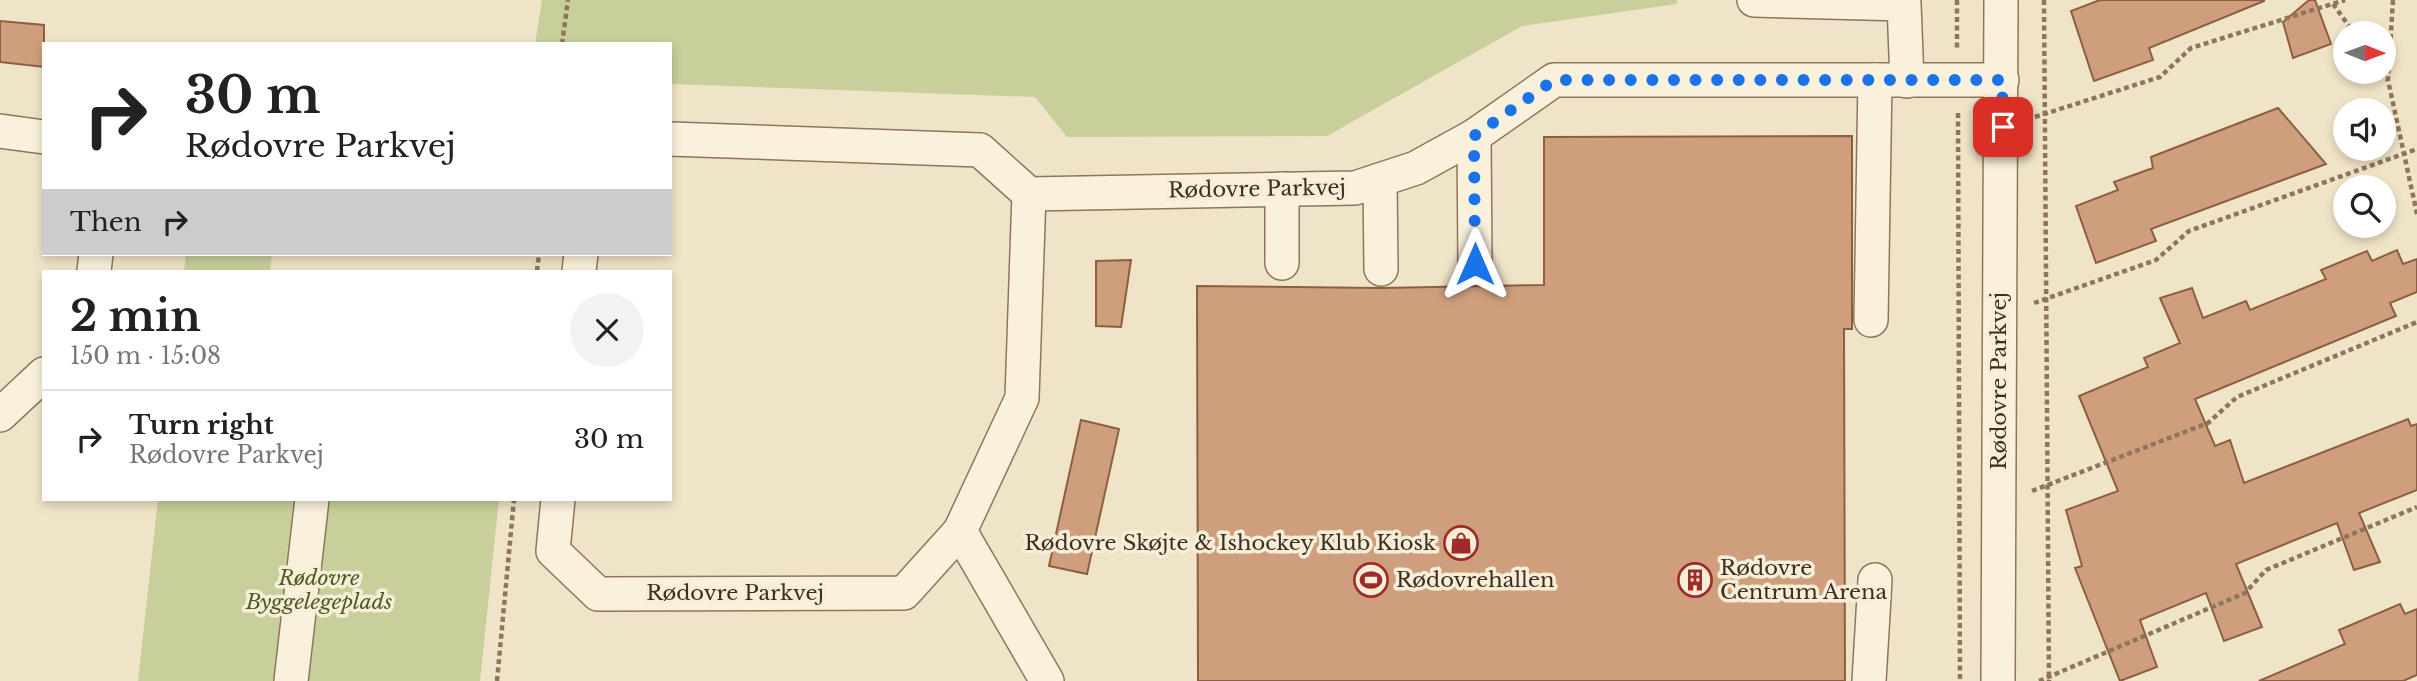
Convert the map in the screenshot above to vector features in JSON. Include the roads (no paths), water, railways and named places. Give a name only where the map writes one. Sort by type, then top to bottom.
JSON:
[{"type":"street","points":[[1754,0],[1904,4],[1891,81],[1871,320]]},
{"type":"street","name":"Rødovre Parkvej","points":[[1998,681],[1998,316],[2003,127],[2001,0]]},
{"type":"street","name":"Rødovre Parkvej","points":[[558,501],[554,551],[598,594],[904,593],[960,531],[1022,398],[1029,194],[1355,188],[1416,168],[1474,136],[1554,80],[2002,80]]},
{"type":"street","points":[[0,131],[42,137]]},
{"type":"street","points":[[1474,136],[1475,264]]},
{"type":"street","points":[[672,139],[980,150],[1029,194]]},
{"type":"street","points":[[1380,180],[1381,269]]},
{"type":"street","points":[[1282,189],[1282,263]]},
{"type":"street","points":[[0,415],[42,376]]},
{"type":"street","points":[[291,681],[312,501]]},
{"type":"street","points":[[960,531],[1047,681]]},
{"type":"street","points":[[1869,681],[1875,580]]},
{"type":"place","name":"Rødovre Skøjte & Ishockey Klub Kiosk","points":[[1461,543]]},
{"type":"place","name":"Rødovrehallen","points":[[1371,580]]},
{"type":"place","name":"Rødovre Centrum Arena","points":[[1695,580]]},
{"type":"park label","name":"Rødovre Byggelegeplads","points":[[319,590]]}]
